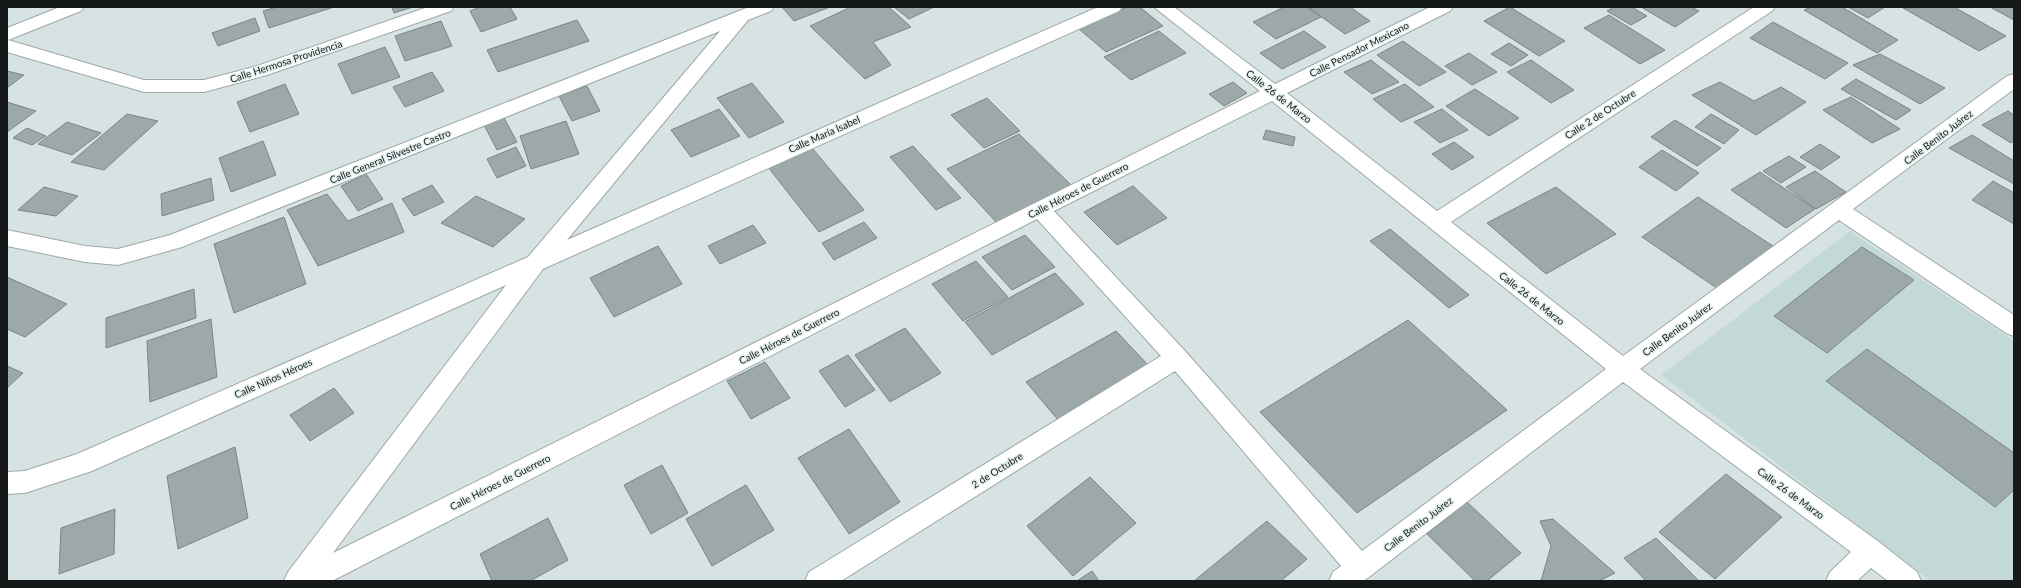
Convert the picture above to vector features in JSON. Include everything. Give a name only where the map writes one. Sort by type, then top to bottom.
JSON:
[{"type":"street","points":[[7,35],[75,7]]},
{"type":"street","name":"Calle Hermosa Providencia","points":[[7,46],[144,86],[204,86],[260,71],[445,7]]},
{"type":"street","name":"Calle General Silvestre Castro","points":[[7,238],[85,254],[118,257],[175,241],[746,12],[765,7]]},
{"type":"street","name":"Calle María Isabel","points":[[536,262],[1113,7]]},
{"type":"street","name":"Calle 26 de Marzo","points":[[1163,7],[1274,92],[1435,222],[1623,369],[1870,551],[1908,581]]},
{"type":"street","name":"Calle Pensador Mexicano","points":[[1274,92],[1444,7]]},
{"type":"street","name":"Calle 2 de Octubre","points":[[1435,222],[1766,7]]},
{"type":"street","points":[[297,581],[536,262],[746,12]]},
{"type":"street","name":"Calle Benito Juárez","points":[[1351,574],[1623,369],[2014,80]]},
{"type":"street","name":"Calle Héroes de Guerrero","points":[[305,581],[1040,208],[1274,92]]},
{"type":"street","points":[[1040,208],[1177,358],[1351,574]]},
{"type":"street","points":[[1839,210],[2014,327]]},
{"type":"street","name":"Calle Niños Héroes","points":[[7,483],[25,482],[83,463],[536,262]]},
{"type":"street","name":"2 de Octubre","points":[[818,581],[1177,358]]},
{"type":"street","points":[[1839,581],[1870,551]]},
{"type":"shaded area","points":[[1850,231],[2014,341],[2014,581],[1931,581],[1661,375]]},
{"type":"building","points":[[277,7],[334,7],[269,28],[263,11]]},
{"type":"building","points":[[392,7],[413,7],[394,13]]},
{"type":"building","points":[[480,7],[510,7],[517,19],[481,32],[470,11]]},
{"type":"building","points":[[782,7],[830,7],[794,21]]},
{"type":"building","points":[[851,7],[889,7],[911,27],[873,42],[891,65],[865,79],[810,26]]},
{"type":"building","points":[[894,7],[934,7],[909,19]]},
{"type":"building","points":[[1127,7],[1140,7],[1163,26],[1106,52],[1079,29]]},
{"type":"building","points":[[1284,7],[1307,7],[1321,17],[1276,39],[1253,22]]},
{"type":"building","points":[[1308,7],[1350,7],[1370,21],[1345,34]]},
{"type":"building","points":[[1510,7],[1565,41],[1539,56],[1484,21]]},
{"type":"building","points":[[1614,7],[1632,7],[1647,16],[1631,25],[1607,11]]},
{"type":"building","points":[[1641,7],[1691,7],[1699,11],[1675,27]]},
{"type":"building","points":[[1811,7],[1842,7],[1898,40],[1877,53],[1804,10]]},
{"type":"building","points":[[1848,7],[1885,7],[1868,18]]},
{"type":"building","points":[[1954,7],[2006,36],[1979,51],[1903,8]]},
{"type":"building","points":[[1990,7],[2014,7],[2014,20]]},
{"type":"building","points":[[1609,15],[1665,50],[1640,64],[1584,28]]},
{"type":"building","points":[[255,18],[260,31],[218,46],[212,33]]},
{"type":"building","points":[[577,20],[589,41],[498,72],[487,50]]},
{"type":"building","points":[[441,21],[452,46],[405,61],[395,36]]},
{"type":"building","points":[[1773,22],[1848,63],[1825,79],[1750,38]]},
{"type":"building","points":[[1159,31],[1186,53],[1131,80],[1104,57]]},
{"type":"building","points":[[1304,31],[1326,47],[1282,69],[1260,53]]},
{"type":"building","points":[[1403,41],[1446,72],[1419,86],[1377,55]]},
{"type":"building","points":[[1509,43],[1528,55],[1511,66],[1491,54]]},
{"type":"building","points":[[385,47],[400,77],[352,94],[338,64]]},
{"type":"building","points":[[1469,53],[1497,72],[1472,85],[1445,66]]},
{"type":"building","points":[[1880,54],[1945,88],[1920,104],[1853,65]]},
{"type":"building","points":[[1371,60],[1399,82],[1372,94],[1344,72]]},
{"type":"building","points":[[1531,60],[1574,90],[1551,103],[1507,72]]},
{"type":"building","points":[[7,71],[24,75],[7,88]]},
{"type":"building","points":[[432,72],[444,91],[405,107],[393,87]]},
{"type":"building","points":[[1856,79],[1911,110],[1896,120],[1841,89]]},
{"type":"building","points":[[1233,82],[1247,93],[1224,106],[1209,94]]},
{"type":"building","points":[[1720,82],[1754,101],[1781,87],[1806,102],[1756,135],[1692,95]]},
{"type":"building","points":[[752,83],[784,122],[749,138],[717,98]]},
{"type":"building","points":[[285,84],[299,114],[250,132],[237,102]]},
{"type":"building","points":[[1405,84],[1434,107],[1401,122],[1373,99]]},
{"type":"building","points":[[587,86],[600,111],[572,121],[559,96]]},
{"type":"building","points":[[1475,89],[1519,118],[1489,136],[1446,106]]},
{"type":"building","points":[[1851,97],[1900,129],[1872,143],[1823,110]]},
{"type":"building","points":[[987,98],[1020,131],[984,148],[951,115]]},
{"type":"building","points":[[7,102],[36,111],[7,132]]},
{"type":"building","points":[[719,109],[740,136],[691,157],[671,130]]},
{"type":"building","points":[[1442,109],[1468,130],[1440,143],[1414,122]]},
{"type":"building","points":[[2008,111],[2014,115],[2014,141],[2011,143],[1982,125]]},
{"type":"building","points":[[127,114],[158,121],[104,170],[71,162]]},
{"type":"building","points":[[1711,114],[1739,130],[1724,144],[1695,127]]},
{"type":"building","points":[[503,116],[517,142],[497,150],[483,123]]},
{"type":"building","points":[[1675,120],[1721,148],[1697,166],[1651,137]]},
{"type":"building","points":[[566,121],[579,154],[531,169],[520,136]]},
{"type":"building","points":[[67,122],[101,133],[72,155],[38,144]]},
{"type":"building","points":[[27,128],[46,136],[32,145],[13,138]]},
{"type":"building","points":[[1266,130],[1295,137],[1293,146],[1263,139]]},
{"type":"building","points":[[1019,134],[1071,185],[998,224],[947,169]]},
{"type":"building","points":[[1972,135],[2014,161],[2014,184],[1949,148]]},
{"type":"building","points":[[263,141],[276,175],[231,192],[219,158]]},
{"type":"building","points":[[807,142],[864,210],[819,232],[764,162]]},
{"type":"building","points":[[1454,142],[1474,157],[1452,170],[1432,154]]},
{"type":"building","points":[[1820,144],[1840,157],[1821,170],[1800,157]]},
{"type":"building","points":[[913,146],[961,198],[936,210],[890,157]]},
{"type":"building","points":[[516,147],[526,166],[497,178],[487,159]]},
{"type":"building","points":[[1662,150],[1699,173],[1676,191],[1639,167]]},
{"type":"building","points":[[1789,156],[1806,167],[1781,183],[1763,171]]},
{"type":"building","points":[[1815,171],[1846,192],[1816,209],[1786,187]]},
{"type":"building","points":[[1760,172],[1815,209],[1786,228],[1731,190]]},
{"type":"building","points":[[366,174],[383,199],[358,211],[341,186]]},
{"type":"building","points":[[211,178],[214,200],[162,216],[161,194]]},
{"type":"building","points":[[1993,181],[2014,193],[2014,224],[1972,200]]},
{"type":"building","points":[[432,185],[444,202],[414,216],[402,199]]},
{"type":"building","points":[[1133,186],[1167,218],[1117,245],[1084,212]]},
{"type":"building","points":[[44,187],[78,196],[56,216],[18,210]]},
{"type":"building","points":[[1556,187],[1616,234],[1546,274],[1487,223]]},
{"type":"building","points":[[327,194],[348,221],[392,203],[404,232],[318,266],[287,210]]},
{"type":"building","points":[[476,196],[525,219],[493,247],[441,223]]},
{"type":"building","points":[[1698,197],[1773,246],[1718,289],[1642,237]]},
{"type":"building","points":[[284,217],[306,284],[234,313],[214,244]]},
{"type":"building","points":[[864,222],[877,238],[834,260],[822,243]]},
{"type":"building","points":[[753,225],[766,243],[720,264],[708,246]]},
{"type":"building","points":[[1390,229],[1469,295],[1449,308],[1370,241]]},
{"type":"building","points":[[1025,235],[1055,267],[1012,290],[982,257]]},
{"type":"building","points":[[658,246],[682,284],[614,317],[590,278]]},
{"type":"building","points":[[1862,247],[1914,280],[1827,353],[1774,316]]},
{"type":"building","points":[[976,261],[1008,297],[963,321],[932,284]]},
{"type":"building","points":[[1055,273],[1084,304],[992,355],[965,322]]},
{"type":"building","points":[[7,277],[67,304],[25,337],[7,329]]},
{"type":"building","points":[[194,289],[196,318],[106,348],[106,318]]},
{"type":"building","points":[[211,319],[217,377],[150,402],[147,341]]},
{"type":"building","points":[[1408,320],[1507,410],[1357,513],[1260,412]]},
{"type":"building","points":[[905,328],[941,373],[890,402],[855,355]]},
{"type":"building","points":[[1116,331],[1149,366],[1059,421],[1026,382]]},
{"type":"building","points":[[1867,349],[2014,453],[2014,490],[1995,507],[1826,381]]},
{"type":"building","points":[[848,355],[875,390],[845,407],[819,371]]},
{"type":"building","points":[[765,362],[790,398],[751,419],[727,381]]},
{"type":"building","points":[[7,366],[23,373],[7,388]]},
{"type":"building","points":[[334,388],[354,413],[310,441],[290,415]]},
{"type":"building","points":[[849,429],[900,502],[849,534],[798,458]]},
{"type":"building","points":[[235,447],[248,518],[178,549],[167,476]]},
{"type":"building","points":[[662,465],[688,513],[651,534],[624,485]]},
{"type":"building","points":[[1726,474],[1782,517],[1715,579],[1659,532]]},
{"type":"building","points":[[1090,477],[1136,523],[1073,576],[1027,526]]},
{"type":"building","points":[[746,485],[774,530],[712,566],[686,519]]},
{"type":"building","points":[[1467,502],[1521,553],[1487,581],[1475,581],[1427,534]]},
{"type":"building","points":[[115,509],[114,554],[59,574],[61,528]]},
{"type":"building","points":[[548,518],[568,560],[530,581],[492,581],[480,554]]},
{"type":"building","points":[[1553,519],[1615,573],[1599,581],[1541,581],[1551,546],[1540,521]]},
{"type":"building","points":[[1267,521],[1307,559],[1281,581],[1194,581]]},
{"type":"building","points":[[1656,538],[1699,581],[1646,581],[1624,558]]},
{"type":"building","points":[[1092,571],[1099,581],[1077,581]]}]
